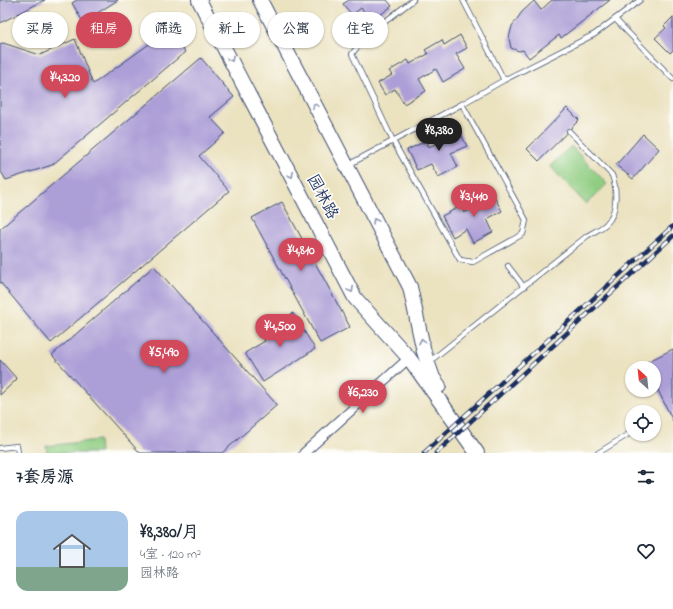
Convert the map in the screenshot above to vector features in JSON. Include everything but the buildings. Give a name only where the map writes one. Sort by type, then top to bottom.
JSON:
[{"type":"main road","name":"园林路","points":[[199,0],[355,298],[409,358],[477,453]]},
{"type":"main road","points":[[264,2],[346,166],[410,287],[433,378],[487,453]]},
{"type":"street","points":[[304,453],[409,358]]},
{"type":"lane","points":[[412,0],[365,37],[352,54],[393,141],[460,260],[473,262],[523,234],[526,220],[462,104]]},
{"type":"lane","points":[[463,0],[504,80]]},
{"type":"lane","points":[[346,166],[504,80],[594,34],[640,0]]},
{"type":"lane","points":[[615,19],[673,79]]},
{"type":"lane","points":[[428,363],[588,236],[607,224],[614,211],[616,184],[612,175],[569,131]]},
{"type":"lane","points":[[508,266],[524,287]]},
{"type":"lane","points":[[598,453],[625,436]]},
{"type":"lane","points":[[0,448],[17,446],[18,453]]},
{"type":"green space","points":[[571,146],[607,184],[586,204],[550,166]]},
{"type":"green space","points":[[99,440],[100,453],[47,453],[46,446]]},
{"type":"railway","points":[[424,453],[673,226]]},
{"type":"railway","points":[[436,453],[673,236]]}]
